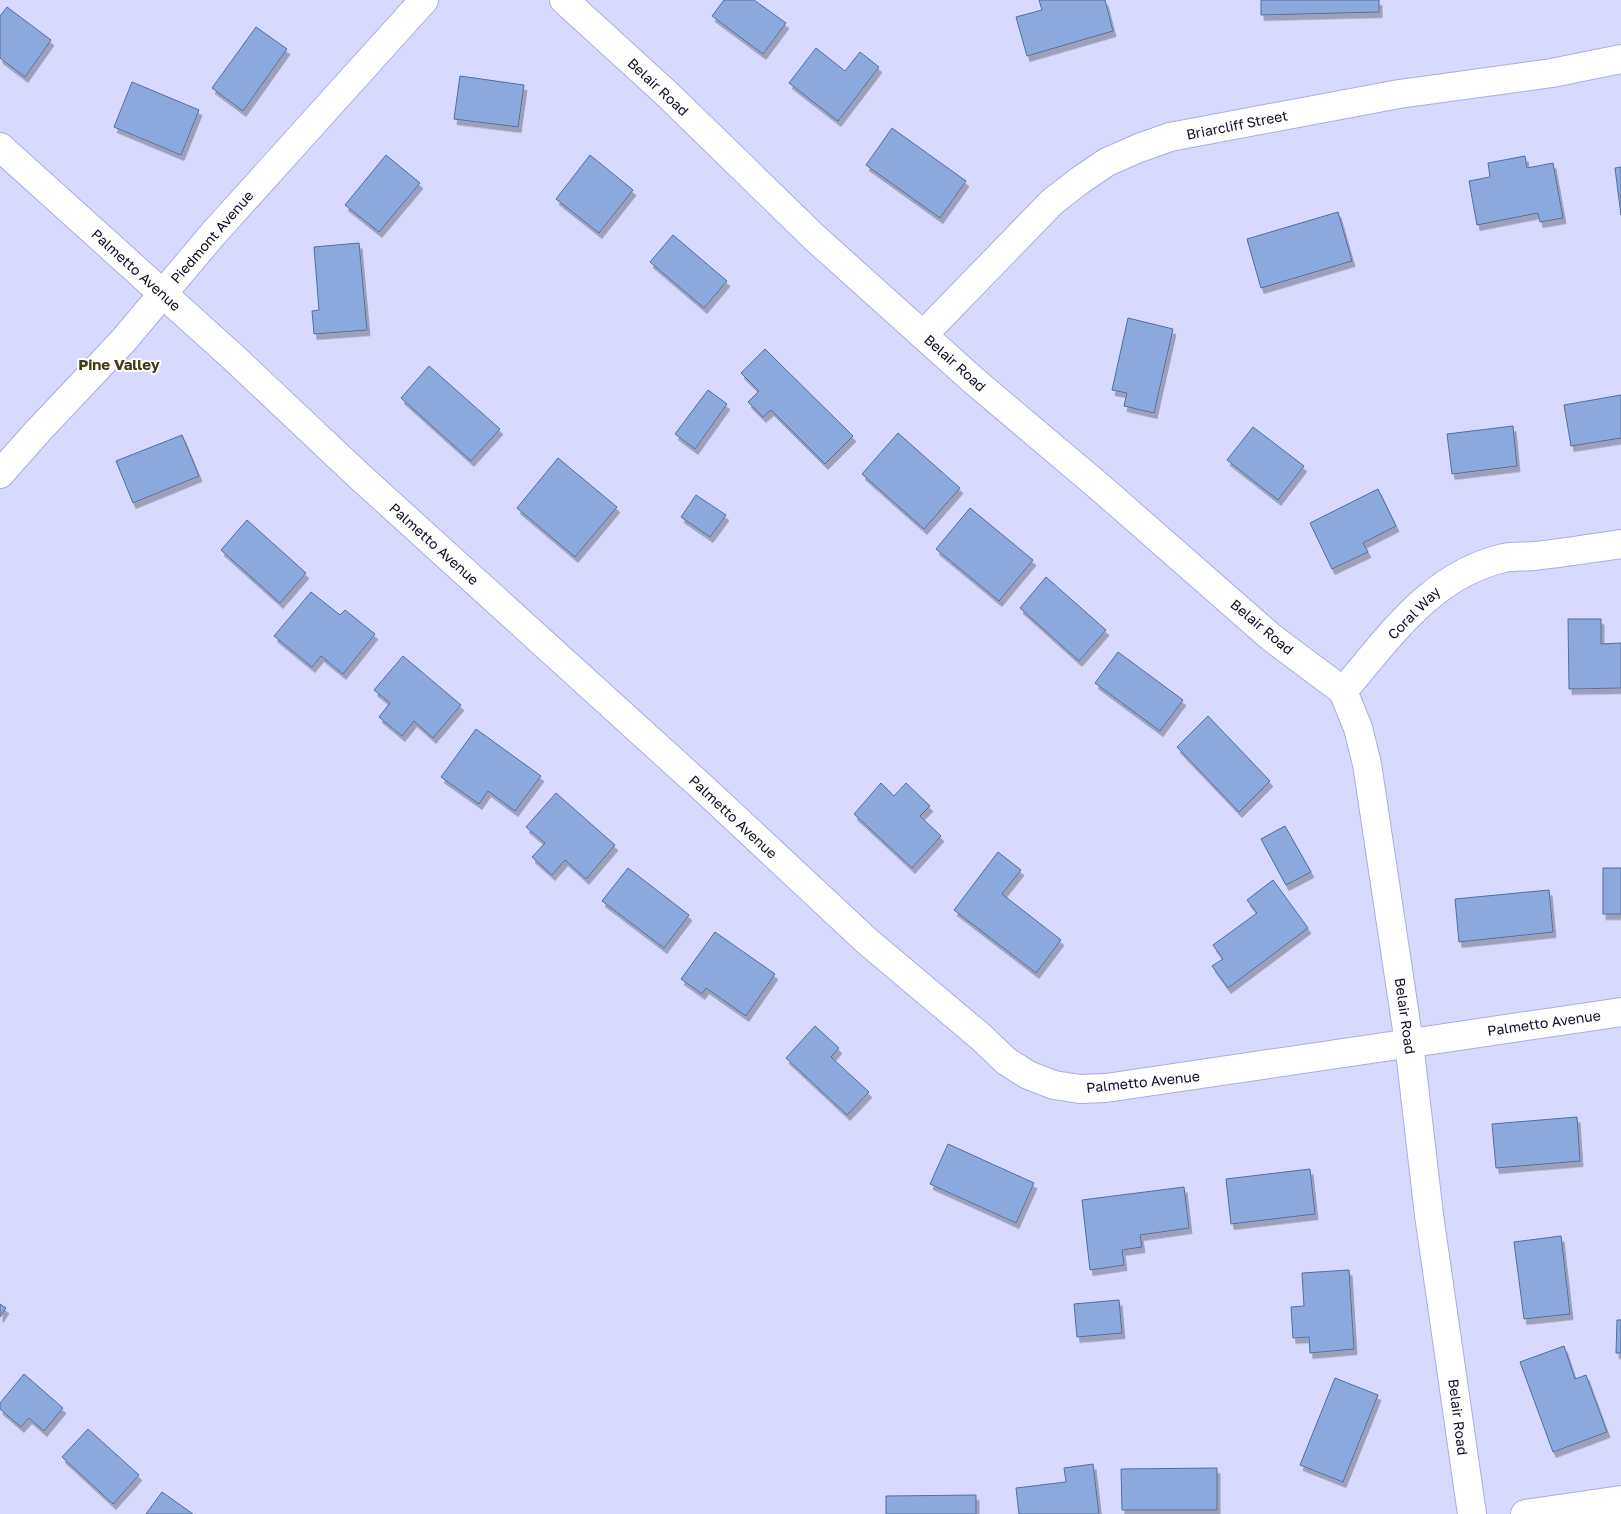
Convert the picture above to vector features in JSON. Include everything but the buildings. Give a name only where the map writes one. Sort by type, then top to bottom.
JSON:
[{"type":"street","name":"Piedmont Avenue","points":[[0,474],[123,341],[220,227],[424,0]]},
{"type":"street","name":"Belair Road","points":[[564,0],[666,93],[815,238],[973,380],[1102,489],[1272,638],[1343,691],[1358,728],[1367,764],[1410,1043],[1429,1216],[1451,1363],[1462,1457],[1472,1514]]},
{"type":"street","name":"Briarcliff Street","points":[[923,335],[1052,202],[1079,180],[1107,162],[1138,148],[1170,137],[1399,94],[1552,73],[1621,59]]},
{"type":"street","name":"Palmetto Avenue","points":[[0,147],[233,357],[365,481],[704,789],[868,942],[1006,1061],[1028,1075],[1054,1084],[1080,1089],[1106,1088],[1166,1081],[1621,1012]]},
{"type":"street","name":"Coral Way","points":[[1343,691],[1418,606],[1438,588],[1460,574],[1506,558],[1621,544]]},
{"type":"street","points":[[1525,1514],[1621,1500]]},
{"type":"district","name":"Pine Valley","points":[[119,365]]}]
